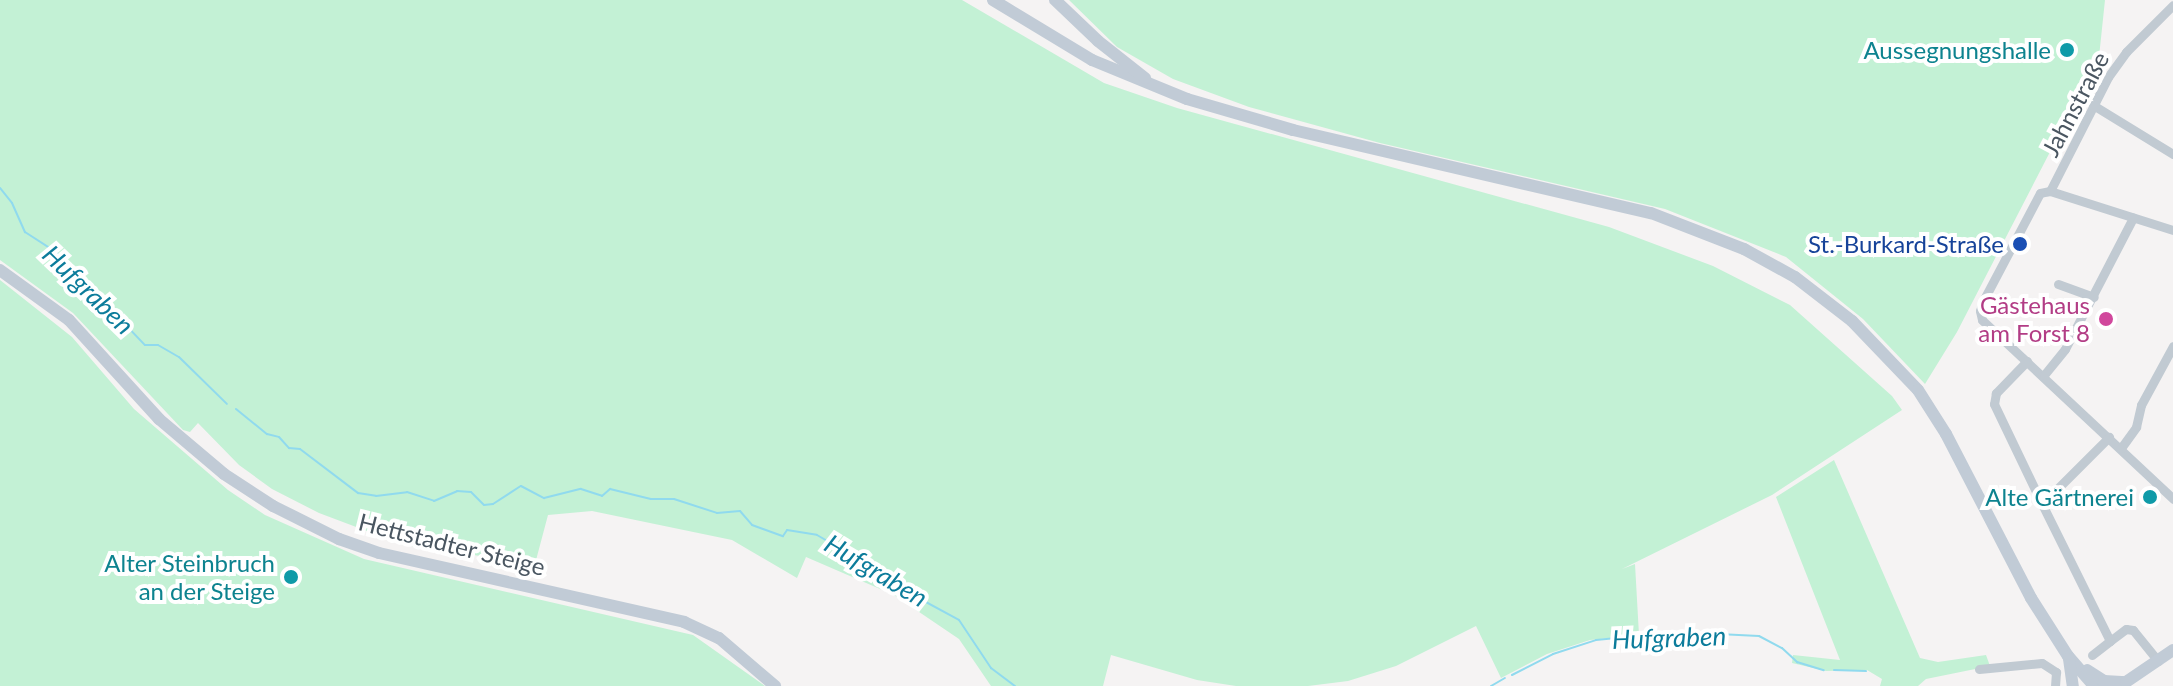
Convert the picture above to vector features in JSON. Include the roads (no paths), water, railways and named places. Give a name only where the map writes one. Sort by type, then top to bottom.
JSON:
[{"type":"main road","points":[[993,0],[1092,60],[1187,99],[1307,134],[1651,213],[1771,263],[1795,277],[1852,321],[1918,390],[1946,434],[2031,598],[2068,656],[2094,686]]},
{"type":"main road","points":[[1055,0],[1119,60],[1161,90]]},
{"type":"main road","name":"Hettstadter Steige","points":[[0,270],[69,320],[159,419],[224,474],[273,506],[339,539],[379,553],[684,622],[719,638],[775,686]]},
{"type":"main road","points":[[2068,656],[2104,681],[2126,682],[2173,650]]},
{"type":"main road","points":[[2068,656],[2073,686]]},
{"type":"main road","points":[[2133,686],[2145,671]]},
{"type":"street","name":"Jahnstraße","points":[[2045,192],[2126,52],[2173,5]]},
{"type":"street","points":[[2093,105],[2173,154]]},
{"type":"street","points":[[2173,230],[2045,192],[1980,311],[1982,320],[2173,499]]},
{"type":"street","points":[[2044,375],[2065,349],[2133,218]]},
{"type":"street","points":[[2058,284],[2094,297]]},
{"type":"street","points":[[2121,448],[2136,427],[2141,405],[2170,358],[2173,346]]},
{"type":"street","points":[[2027,361],[1996,393],[1994,404],[2110,641]]},
{"type":"street","points":[[2042,504],[2109,437]]},
{"type":"street","points":[[2092,655],[2126,629],[2133,630],[2158,661]]},
{"type":"street","points":[[1979,669],[2042,663],[2056,672],[2055,686]]},
{"type":"waterway","name":"Hufgraben","points":[[0,188],[12,203],[25,232],[57,253],[145,345],[158,345],[179,357],[227,404]]},
{"type":"waterway","name":"Hufgraben","points":[[236,409],[267,434],[279,437],[289,448],[300,449],[358,493],[376,496],[407,492],[434,501],[457,491],[471,492],[484,505],[493,504],[521,486],[544,498],[581,489],[602,496],[610,489],[651,499],[674,499],[717,513],[740,511],[752,525],[783,536],[787,530],[817,535],[884,574],[900,588],[959,620],[991,668],[1015,686]]},
{"type":"waterway","name":"Hufgraben","points":[[1512,675],[1553,654],[1596,640],[1678,632],[1759,636],[1782,648],[1797,662],[1824,670]]},
{"type":"waterway","name":"Hufgraben","points":[[1834,670],[1866,671]]},
{"type":"waterway","name":"Hufgraben","points":[[1491,686],[1505,678]]},
{"type":"place","name":"Aussegnungshalle","points":[[2067,50]]},
{"type":"place","name":"St.-Burkard-Straße","points":[[2020,244]]},
{"type":"place","name":"Gästehaus am Forst 8","points":[[2106,319]]},
{"type":"place","name":"Alte Gärtnerei","points":[[2150,497]]},
{"type":"place","name":"Alter Steinbruch an der Steige","points":[[291,577]]}]
